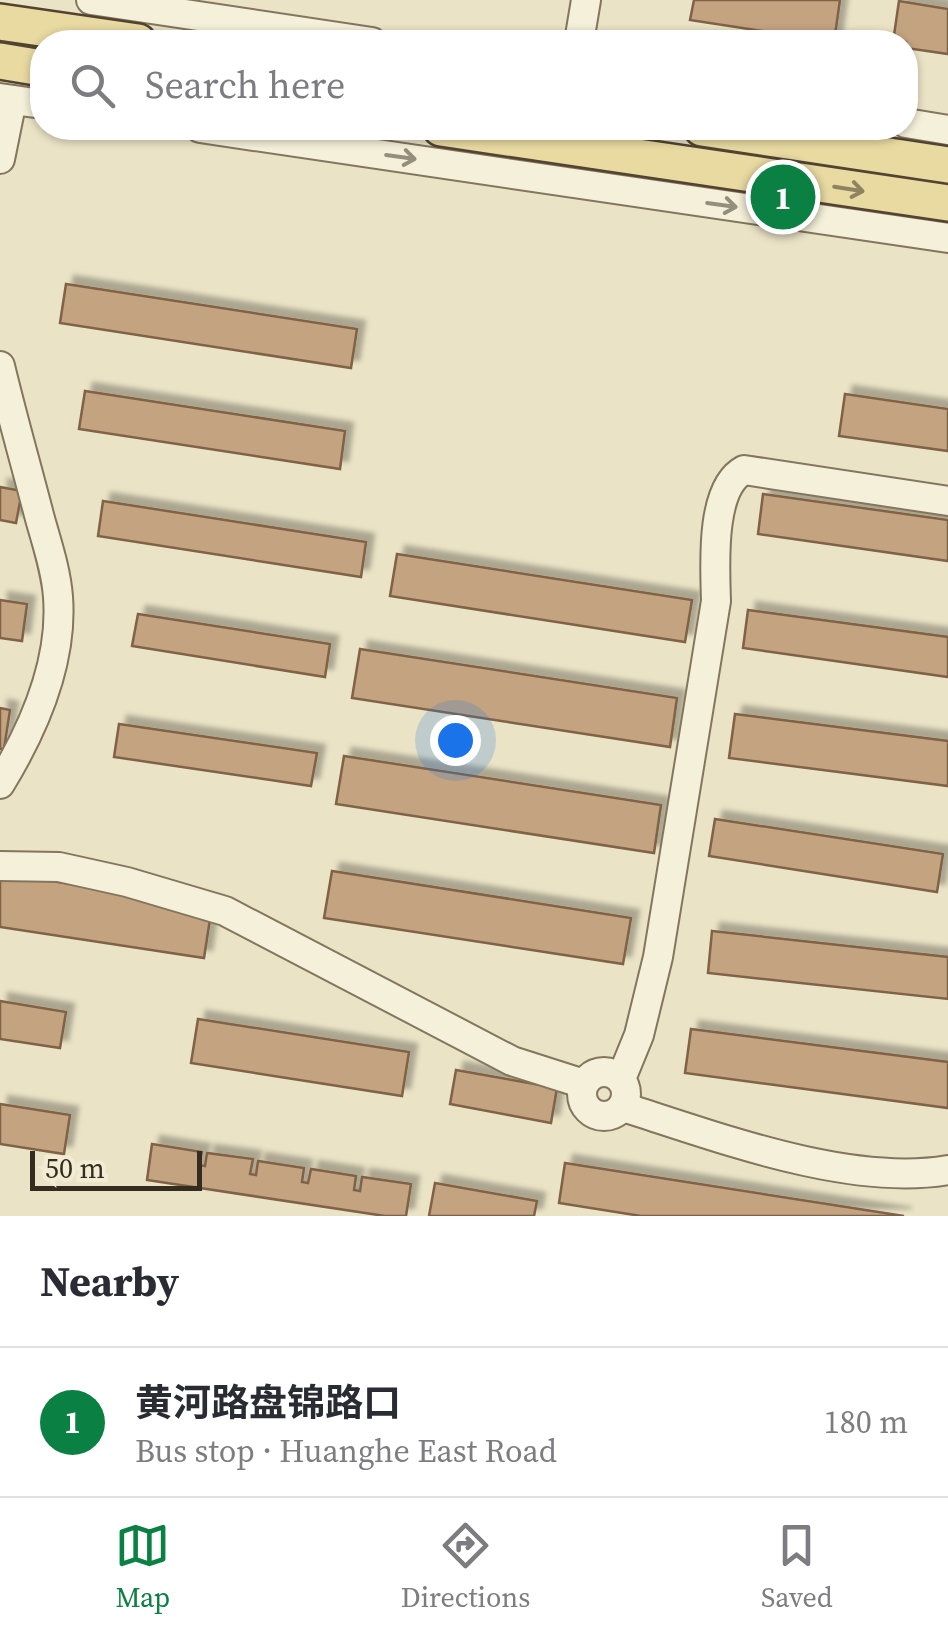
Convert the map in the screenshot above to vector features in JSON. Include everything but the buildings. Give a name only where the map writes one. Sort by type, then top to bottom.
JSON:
[{"type":"main road","points":[[0,22],[55,30]]},
{"type":"main road","points":[[0,62],[30,66]]},
{"type":"main road","points":[[521,140],[948,204]]},
{"type":"main road","points":[[782,140],[948,165]]},
{"type":"lane","points":[[91,0],[292,30]]},
{"type":"lane","points":[[581,30],[586,0]]},
{"type":"lane","points":[[0,159],[6,99]]},
{"type":"lane","points":[[918,125],[948,130]]},
{"type":"lane","points":[[282,140],[948,238]]},
{"type":"lane","points":[[0,366],[49,550],[58,595],[58,623],[55,651],[25,742],[0,784]]},
{"type":"lane","points":[[948,501],[744,470],[733,476],[724,491],[715,557],[716,601],[658,957],[622,1093],[606,1117],[591,1113],[582,1100],[588,1078],[603,1072],[622,1093],[728,1140],[871,1172],[948,1170]]},
{"type":"lane","points":[[0,866],[59,867],[225,911],[512,1061],[584,1084]]},
{"type":"place","name":"黄河路盘锦路口","points":[[783,197]]}]
